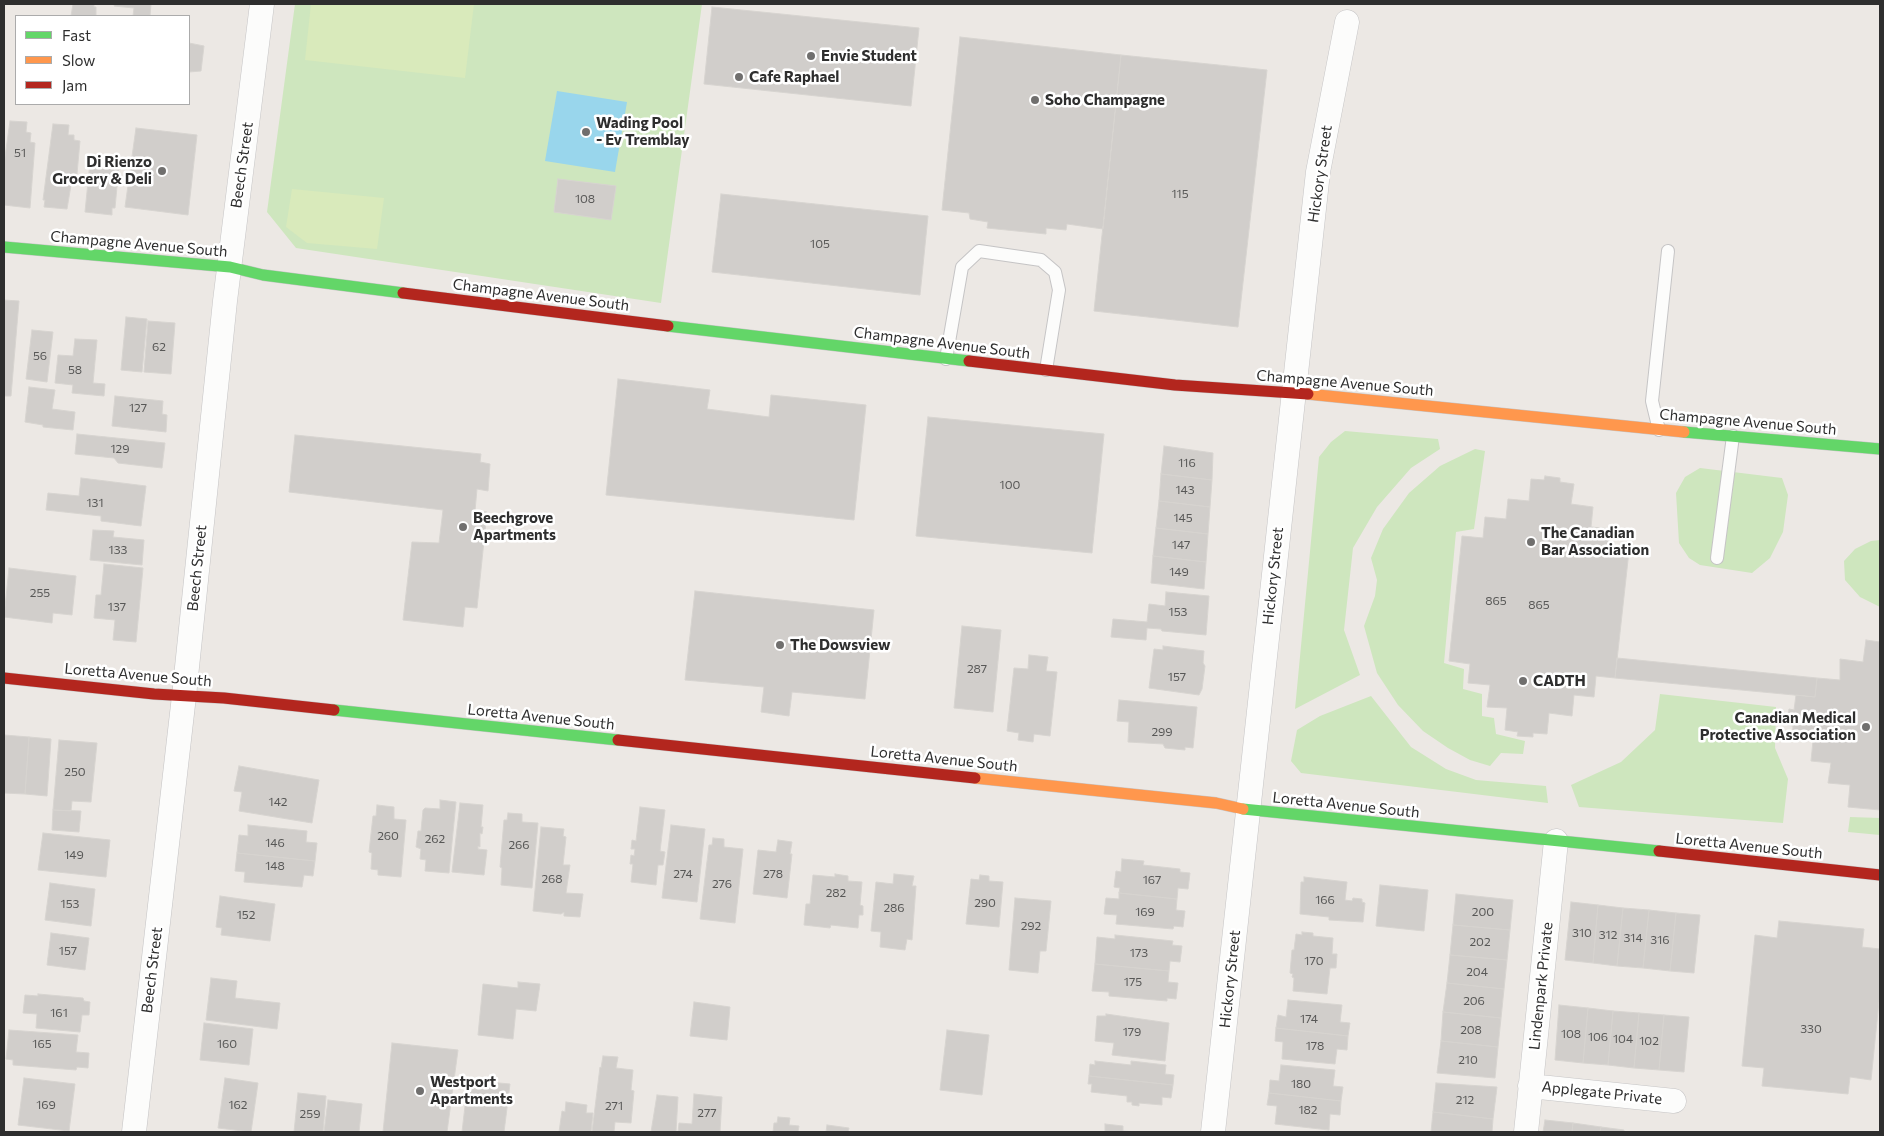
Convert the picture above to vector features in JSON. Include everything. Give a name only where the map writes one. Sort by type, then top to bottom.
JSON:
[{"type":"street","name":"Beech Street","points":[[134,1132],[184,696],[230,267],[262,4]]},
{"type":"street","name":"Hickory Street","points":[[1212,1132],[1318,172],[1347,22]]},
{"type":"street","name":"Champagne Avenue South","points":[[4,247],[230,267],[263,275],[747,336],[1175,385],[1293,393],[1659,430],[1880,449]]},
{"type":"street","name":"Loretta Avenue South","points":[[4,678],[233,699],[1216,803],[1248,810],[1880,876]]},
{"type":"street","name":"Lindenpark Private","points":[[1526,1132],[1556,841]]},
{"type":"street","name":"Applegate Private","points":[[1530,1086],[1674,1101]]},
{"type":"lane","points":[[946,359],[962,267],[979,251],[1042,260],[1055,272],[1059,290],[1046,370]]},
{"type":"lane","points":[[1659,430],[1652,401],[1668,251]]},
{"type":"lane","points":[[1717,558],[1733,436]]},
{"type":"green space","points":[[295,4],[702,4],[661,303],[296,248],[267,212]]},
{"type":"green space","points":[[311,4],[474,4],[465,78],[305,60]]},
{"type":"green space","points":[[292,189],[384,198],[377,249],[307,243],[286,227]]},
{"type":"green space","points":[[1345,431],[1438,439],[1440,449],[1411,468],[1377,507],[1353,548],[1344,630],[1360,675],[1295,709],[1319,457],[1331,442]]},
{"type":"green space","points":[[1475,449],[1485,451],[1474,529],[1456,532],[1444,663],[1464,669],[1463,689],[1482,694],[1482,716],[1494,718],[1496,734],[1525,741],[1523,754],[1501,753],[1490,766],[1470,760],[1448,748],[1423,731],[1398,705],[1377,673],[1364,626],[1375,596],[1377,580],[1371,558],[1383,529],[1409,493],[1440,466]]},
{"type":"green space","points":[[1700,468],[1782,478],[1788,495],[1783,532],[1770,558],[1752,573],[1700,565],[1689,558],[1679,543],[1676,493],[1685,477]]},
{"type":"green space","points":[[1880,540],[1880,607],[1860,597],[1845,580],[1844,561],[1855,549],[1871,541]]},
{"type":"green space","points":[[1660,694],[1776,707],[1775,748],[1788,779],[1783,823],[1579,807],[1571,785],[1621,762],[1655,730]]},
{"type":"green space","points":[[1371,696],[1411,747],[1446,769],[1476,780],[1546,786],[1548,803],[1301,773],[1291,761],[1297,730],[1320,716]]},
{"type":"green space","points":[[1850,817],[1880,818],[1880,835],[1848,832]]},
{"type":"water","name":"Wading Pool - Ev Tremblay","points":[[557,91],[627,102],[615,172],[545,161]]},
{"type":"building","points":[[73,4],[94,4],[94,7],[96,7],[96,15],[71,15]]},
{"type":"building","points":[[115,4],[151,4],[150,15],[133,15],[134,8],[114,6]]},
{"type":"building","name":"Envie Student","points":[[712,7],[919,28],[911,106],[704,84]]},
{"type":"building","name":"Soho Champagne","points":[[960,37],[1121,55],[1103,229],[1067,224],[1066,230],[1046,228],[1046,234],[987,228],[988,222],[970,219],[969,213],[942,210]]},
{"type":"building","points":[[190,43],[204,46],[201,71],[190,72]]},
{"type":"building","points":[[1121,55],[1267,70],[1238,327],[1094,311]]},
{"type":"building","points":[[10,121],[27,122],[26,132],[31,133],[30,142],[35,143],[30,208],[4,205],[4,164]]},
{"type":"building","points":[[53,124],[69,125],[68,135],[74,135],[74,140],[80,141],[77,174],[73,173],[67,209],[44,207],[45,200],[43,200]]},
{"type":"building","name":"Di Rienzo Grocery & Deli","points":[[136,128],[197,135],[188,215],[125,207]]},
{"type":"building","points":[[90,162],[119,165],[115,208],[112,208],[112,215],[85,212]]},
{"type":"building","points":[[558,179],[616,186],[611,220],[554,212]]},
{"type":"building","points":[[721,194],[928,216],[920,295],[712,272]]},
{"type":"building","points":[[4,300],[19,301],[11,396],[4,396]]},
{"type":"building","points":[[126,317],[147,319],[142,372],[121,370]]},
{"type":"building","points":[[148,321],[175,323],[171,374],[144,372]]},
{"type":"building","points":[[32,330],[53,332],[47,382],[26,379]]},
{"type":"building","points":[[75,339],[97,340],[93,383],[105,384],[104,396],[72,393],[73,385],[55,383],[58,355],[73,356]]},
{"type":"building","points":[[618,379],[710,390],[707,409],[769,417],[771,395],[866,405],[854,520],[606,495]]},
{"type":"building","points":[[29,387],[55,390],[52,409],[75,412],[73,430],[43,427],[43,425],[25,422]]},
{"type":"building","points":[[115,396],[163,401],[162,414],[167,415],[166,432],[112,426]]},
{"type":"building","points":[[928,417],[1104,434],[1092,553],[916,536]]},
{"type":"building","points":[[77,434],[165,443],[162,468],[118,463],[114,458],[75,454]]},
{"type":"building","name":"Beechgrove Apartments","points":[[295,435],[481,454],[480,462],[490,464],[488,491],[477,489],[475,511],[487,512],[477,608],[465,607],[463,627],[403,620],[412,542],[439,543],[443,510],[289,492]]},
{"type":"building","points":[[1164,446],[1213,453],[1212,480],[1161,474]]},
{"type":"building","points":[[1161,474],[1212,480],[1210,507],[1159,501]]},
{"type":"building","points":[[1545,476],[1560,478],[1560,482],[1574,484],[1571,504],[1593,507],[1591,527],[1611,529],[1609,549],[1629,551],[1615,678],[1596,676],[1594,697],[1574,695],[1572,716],[1549,713],[1547,734],[1533,733],[1533,737],[1517,736],[1518,732],[1505,730],[1507,708],[1487,707],[1490,685],[1468,683],[1470,664],[1449,661],[1462,536],[1483,538],[1485,517],[1506,519],[1508,499],[1529,501],[1531,479],[1544,480]]},
{"type":"building","points":[[81,478],[146,486],[141,526],[101,521],[101,516],[46,510],[48,493],[79,496]]},
{"type":"building","points":[[1159,501],[1210,507],[1208,534],[1156,528]]},
{"type":"building","points":[[1156,528],[1208,534],[1206,562],[1153,556]]},
{"type":"building","points":[[93,530],[114,531],[113,537],[144,540],[142,565],[90,560]]},
{"type":"building","points":[[1153,556],[1206,562],[1204,589],[1151,583]]},
{"type":"building","points":[[104,564],[143,568],[136,642],[113,640],[115,620],[94,618],[96,595],[101,595]]},
{"type":"building","points":[[9,568],[76,576],[72,615],[53,613],[52,623],[4,617]]},
{"type":"building","name":"The Dowsview","points":[[695,591],[874,610],[865,699],[792,692],[789,716],[761,712],[764,687],[685,680]]},
{"type":"building","points":[[1166,592],[1209,596],[1206,635],[1147,628],[1146,640],[1111,637],[1113,619],[1147,622],[1149,604],[1165,606]]},
{"type":"building","points":[[962,626],[1001,630],[993,712],[954,708]]},
{"type":"building","points":[[1866,640],[1880,642],[1880,810],[1848,807],[1850,785],[1828,783],[1831,763],[1811,761],[1813,741],[1792,738],[1793,726],[1787,725],[1789,709],[1794,710],[1796,695],[1815,697],[1817,678],[1840,680],[1840,659],[1863,662]]},
{"type":"building","points":[[1163,646],[1204,651],[1203,663],[1205,666],[1202,689],[1199,695],[1149,688],[1154,649],[1163,650]]},
{"type":"building","points":[[1029,655],[1048,657],[1046,671],[1057,672],[1050,736],[1034,734],[1033,742],[1018,740],[1019,733],[1007,731],[1014,668],[1028,669]]},
{"type":"building","points":[[1617,658],[1817,678],[1815,697],[1615,678]]},
{"type":"building","points":[[1119,700],[1197,707],[1193,748],[1185,747],[1185,750],[1165,748],[1163,744],[1128,742],[1129,722],[1117,721]]},
{"type":"building","points":[[4,735],[29,737],[25,794],[4,793]]},
{"type":"building","points":[[29,737],[51,739],[47,796],[25,794]]},
{"type":"building","points":[[59,740],[97,743],[91,802],[72,801],[71,811],[53,810]]},
{"type":"building","points":[[239,766],[319,780],[312,823],[239,811],[242,792],[234,791]]},
{"type":"building","points":[[440,800],[456,802],[449,873],[425,871],[426,860],[420,859],[421,849],[416,847],[418,831],[421,831],[423,810],[425,808],[440,809]]},
{"type":"building","points":[[460,803],[483,805],[481,827],[483,827],[482,834],[480,833],[480,847],[478,846],[478,849],[487,850],[484,875],[452,872]]},
{"type":"building","points":[[377,805],[394,807],[394,819],[406,820],[401,877],[378,875],[378,870],[371,869],[372,853],[369,852],[373,816],[376,816]]},
{"type":"building","points":[[640,807],[665,810],[660,851],[665,852],[663,865],[658,865],[656,885],[631,882],[633,864],[630,864],[631,855],[634,856],[635,849],[631,849],[632,840],[636,841]]},
{"type":"building","points":[[53,810],[81,811],[79,832],[52,830]]},
{"type":"building","points":[[508,813],[522,814],[522,822],[538,823],[532,888],[501,885],[502,868],[500,867],[504,820],[507,820]]},
{"type":"building","points":[[248,825],[307,831],[306,842],[317,843],[315,861],[237,853],[239,835],[248,836]]},
{"type":"building","points":[[671,825],[705,829],[697,902],[662,898]]},
{"type":"building","points":[[541,827],[564,829],[563,836],[566,837],[563,865],[570,865],[566,893],[583,894],[580,917],[564,916],[564,912],[561,914],[533,911]]},
{"type":"building","points":[[43,833],[110,840],[106,877],[38,870]]},
{"type":"building","points":[[713,838],[724,839],[724,847],[743,849],[735,923],[700,919],[709,845],[712,845]]},
{"type":"building","points":[[778,840],[792,842],[787,898],[753,894],[758,850],[776,852]]},
{"type":"building","points":[[237,853],[315,861],[313,876],[304,875],[302,887],[244,882],[245,872],[235,871]]},
{"type":"building","points":[[1122,859],[1144,861],[1143,865],[1180,869],[1180,872],[1190,873],[1188,889],[1178,888],[1177,899],[1119,893],[1120,888],[1114,887],[1116,871],[1121,872]]},
{"type":"building","points":[[835,874],[848,876],[848,881],[862,882],[860,905],[863,906],[863,915],[859,915],[858,928],[831,925],[830,928],[804,925],[806,904],[810,904],[813,875],[835,877]]},
{"type":"building","points":[[894,874],[914,876],[912,886],[916,886],[912,940],[907,939],[905,950],[880,947],[881,932],[871,931],[876,882],[893,884]]},
{"type":"building","points":[[980,875],[989,876],[989,881],[1003,882],[999,927],[966,924],[971,879],[979,880]]},
{"type":"building","points":[[1304,877],[1347,882],[1345,900],[1352,901],[1353,898],[1362,899],[1362,902],[1365,903],[1363,922],[1329,920],[1329,917],[1300,914],[1301,882],[1304,882]]},
{"type":"building","points":[[50,883],[95,889],[91,926],[45,920]]},
{"type":"building","points":[[1380,885],[1428,890],[1424,931],[1376,926]]},
{"type":"building","points":[[1119,893],[1177,899],[1176,910],[1185,911],[1183,927],[1174,926],[1173,929],[1116,924],[1117,915],[1104,914],[1106,898],[1119,899]]},
{"type":"building","points":[[1456,894],[1513,900],[1510,930],[1453,925]]},
{"type":"building","points":[[220,896],[275,904],[270,941],[221,935],[222,928],[216,927]]},
{"type":"building","points":[[1015,898],[1051,901],[1046,951],[1040,951],[1038,973],[1009,970]]},
{"type":"building","points":[[1571,902],[1598,905],[1593,963],[1565,960]]},
{"type":"building","points":[[1598,905],[1623,908],[1617,966],[1593,963]]},
{"type":"building","points":[[1623,908],[1649,910],[1643,968],[1617,966]]},
{"type":"building","points":[[1649,910],[1676,913],[1670,971],[1643,968]]},
{"type":"building","points":[[1676,913],[1700,915],[1694,973],[1670,971]]},
{"type":"building","points":[[1779,921],[1864,929],[1862,947],[1880,949],[1880,992],[1871,1080],[1850,1077],[1848,1094],[1762,1086],[1764,1068],[1742,1066],[1755,935],[1777,938]]},
{"type":"building","points":[[1453,925],[1510,930],[1507,960],[1450,955]]},
{"type":"building","points":[[1302,932],[1313,933],[1313,936],[1333,938],[1332,954],[1337,954],[1336,968],[1330,968],[1327,994],[1293,991],[1294,978],[1292,977],[1293,974],[1290,973],[1292,950],[1294,950],[1296,934],[1302,935]]},
{"type":"building","points":[[51,933],[89,938],[85,970],[47,965]]},
{"type":"building","points":[[1115,935],[1173,941],[1172,945],[1182,946],[1180,962],[1170,961],[1169,971],[1095,964],[1097,937],[1115,939]]},
{"type":"building","points":[[1450,955],[1507,960],[1504,989],[1447,983]]},
{"type":"building","points":[[1095,964],[1169,971],[1168,982],[1178,983],[1176,999],[1167,998],[1167,1001],[1109,996],[1109,992],[1092,991]]},
{"type":"building","points":[[211,978],[237,981],[235,998],[280,1003],[277,1029],[206,1020]]},
{"type":"building","points":[[518,982],[540,984],[536,1011],[516,1009],[513,1039],[478,1035],[483,984],[518,988]]},
{"type":"building","points":[[1447,983],[1504,989],[1501,1018],[1443,1012]]},
{"type":"building","points":[[38,994],[83,998],[84,1001],[90,1002],[89,1015],[82,1015],[80,1032],[36,1028],[37,1014],[23,1013],[25,995],[38,996]]},
{"type":"building","points":[[1288,1000],[1342,1005],[1340,1022],[1350,1023],[1348,1036],[1276,1028],[1278,1015],[1286,1017]]},
{"type":"building","points":[[694,1002],[730,1007],[727,1040],[690,1036]]},
{"type":"building","points":[[1559,1005],[1588,1008],[1583,1063],[1555,1060]]},
{"type":"building","points":[[1588,1008],[1613,1011],[1608,1065],[1583,1063]]},
{"type":"building","points":[[1613,1011],[1639,1013],[1634,1068],[1608,1065]]},
{"type":"building","points":[[1443,1012],[1501,1018],[1498,1047],[1441,1041]]},
{"type":"building","points":[[1639,1013],[1664,1015],[1659,1070],[1634,1068]]},
{"type":"building","points":[[1106,1014],[1169,1023],[1165,1061],[1112,1055],[1114,1043],[1095,1041],[1097,1016],[1106,1016]]},
{"type":"building","points":[[1664,1015],[1689,1017],[1684,1072],[1659,1070]]},
{"type":"building","points":[[204,1023],[253,1029],[249,1065],[200,1060]]},
{"type":"building","points":[[1276,1028],[1348,1036],[1347,1050],[1337,1049],[1335,1064],[1282,1059],[1283,1042],[1275,1041]]},
{"type":"building","points":[[9,1030],[78,1035],[76,1052],[89,1053],[88,1068],[77,1067],[76,1070],[13,1065],[13,1060],[6,1059]]},
{"type":"building","points":[[947,1030],[989,1035],[982,1095],[940,1090]]},
{"type":"building","points":[[1441,1041],[1498,1047],[1495,1078],[1437,1073]]},
{"type":"building","name":"Westport Apartments","points":[[392,1043],[458,1050],[447,1132],[383,1132]]},
{"type":"building","points":[[603,1056],[618,1057],[616,1068],[633,1070],[631,1090],[634,1091],[631,1123],[615,1122],[614,1132],[592,1132],[600,1067]]},
{"type":"building","points":[[1095,1061],[1131,1065],[1131,1061],[1166,1065],[1165,1074],[1174,1075],[1173,1085],[1089,1076],[1090,1064],[1095,1065]]},
{"type":"building","points":[[1281,1065],[1335,1070],[1333,1086],[1343,1087],[1341,1101],[1269,1093],[1270,1080],[1279,1081]]},
{"type":"building","points":[[1089,1076],[1173,1085],[1171,1098],[1162,1097],[1162,1105],[1139,1103],[1139,1106],[1132,1105],[1132,1102],[1127,1102],[1127,1096],[1091,1092],[1092,1084],[1088,1084]]},
{"type":"building","points":[[24,1078],[75,1084],[69,1131],[18,1125]]},
{"type":"building","points":[[225,1078],[258,1083],[251,1132],[218,1128]]},
{"type":"building","points":[[468,1080],[510,1084],[504,1132],[462,1132]]},
{"type":"building","points":[[1436,1083],[1497,1087],[1493,1119],[1433,1112]]},
{"type":"building","points":[[298,1093],[326,1096],[323,1132],[294,1132]]},
{"type":"building","points":[[1269,1093],[1341,1101],[1340,1115],[1330,1114],[1329,1130],[1275,1124],[1277,1106],[1267,1105]]},
{"type":"building","points":[[694,1094],[722,1097],[720,1132],[678,1132],[679,1123],[692,1124]]},
{"type":"building","points":[[657,1095],[678,1097],[676,1132],[651,1132]]},
{"type":"building","points":[[328,1100],[362,1104],[359,1132],[324,1132]]},
{"type":"building","points":[[566,1102],[587,1105],[586,1113],[593,1113],[591,1132],[559,1132],[562,1111],[565,1112]]},
{"type":"building","points":[[1433,1112],[1493,1119],[1492,1132],[1431,1132]]},
{"type":"building","points":[[778,1117],[790,1118],[789,1125],[799,1126],[798,1132],[773,1132],[774,1123],[777,1123]]},
{"type":"building","points":[[1545,1120],[1573,1123],[1572,1132],[1543,1132]]},
{"type":"building","points":[[1573,1123],[1601,1127],[1600,1132],[1572,1132]]},
{"type":"building","points":[[1105,1124],[1123,1126],[1123,1131],[1138,1132],[1105,1132]]},
{"type":"building","points":[[827,1125],[849,1128],[848,1132],[826,1132]]},
{"type":"building","points":[[1601,1127],[1624,1130],[1624,1132],[1600,1132]]},
{"type":"traffic: fast","points":[[4,247],[230,267],[263,275],[403,293]]},
{"type":"traffic: fast","points":[[668,326],[969,361]]},
{"type":"traffic: fast","points":[[1684,432],[1880,449]]},
{"type":"traffic: fast","points":[[334,710],[618,740]]},
{"type":"traffic: fast","points":[[1243,809],[1659,851]]},
{"type":"traffic: slow","points":[[1308,394],[1684,432]]},
{"type":"traffic: slow","points":[[975,778],[1216,803],[1243,809]]},
{"type":"traffic: jam","points":[[403,293],[668,326]]},
{"type":"traffic: jam","points":[[969,361],[1175,385],[1308,394]]},
{"type":"traffic: jam","points":[[4,678],[334,710]]},
{"type":"traffic: jam","points":[[618,740],[975,778]]},
{"type":"traffic: jam","points":[[1659,851],[1880,875]]},
{"type":"place","name":"Envie Student","points":[[811,56]]},
{"type":"place","name":"Cafe Raphael","points":[[739,77]]},
{"type":"place","name":"Soho Champagne","points":[[1035,100]]},
{"type":"place","name":"Wading Pool - Ev Tremblay","points":[[586,132]]},
{"type":"place","name":"Di Rienzo Grocery & Deli","points":[[162,171]]},
{"type":"place","name":"Beechgrove Apartments","points":[[463,527]]},
{"type":"place","name":"The Canadian Bar Association","points":[[1531,542]]},
{"type":"place","name":"The Dowsview","points":[[780,645]]},
{"type":"place","name":"CADTH","points":[[1523,681]]},
{"type":"place","name":"Canadian Medical Protective Association","points":[[1866,727]]},
{"type":"place","name":"Westport Apartments","points":[[420,1091]]}]
